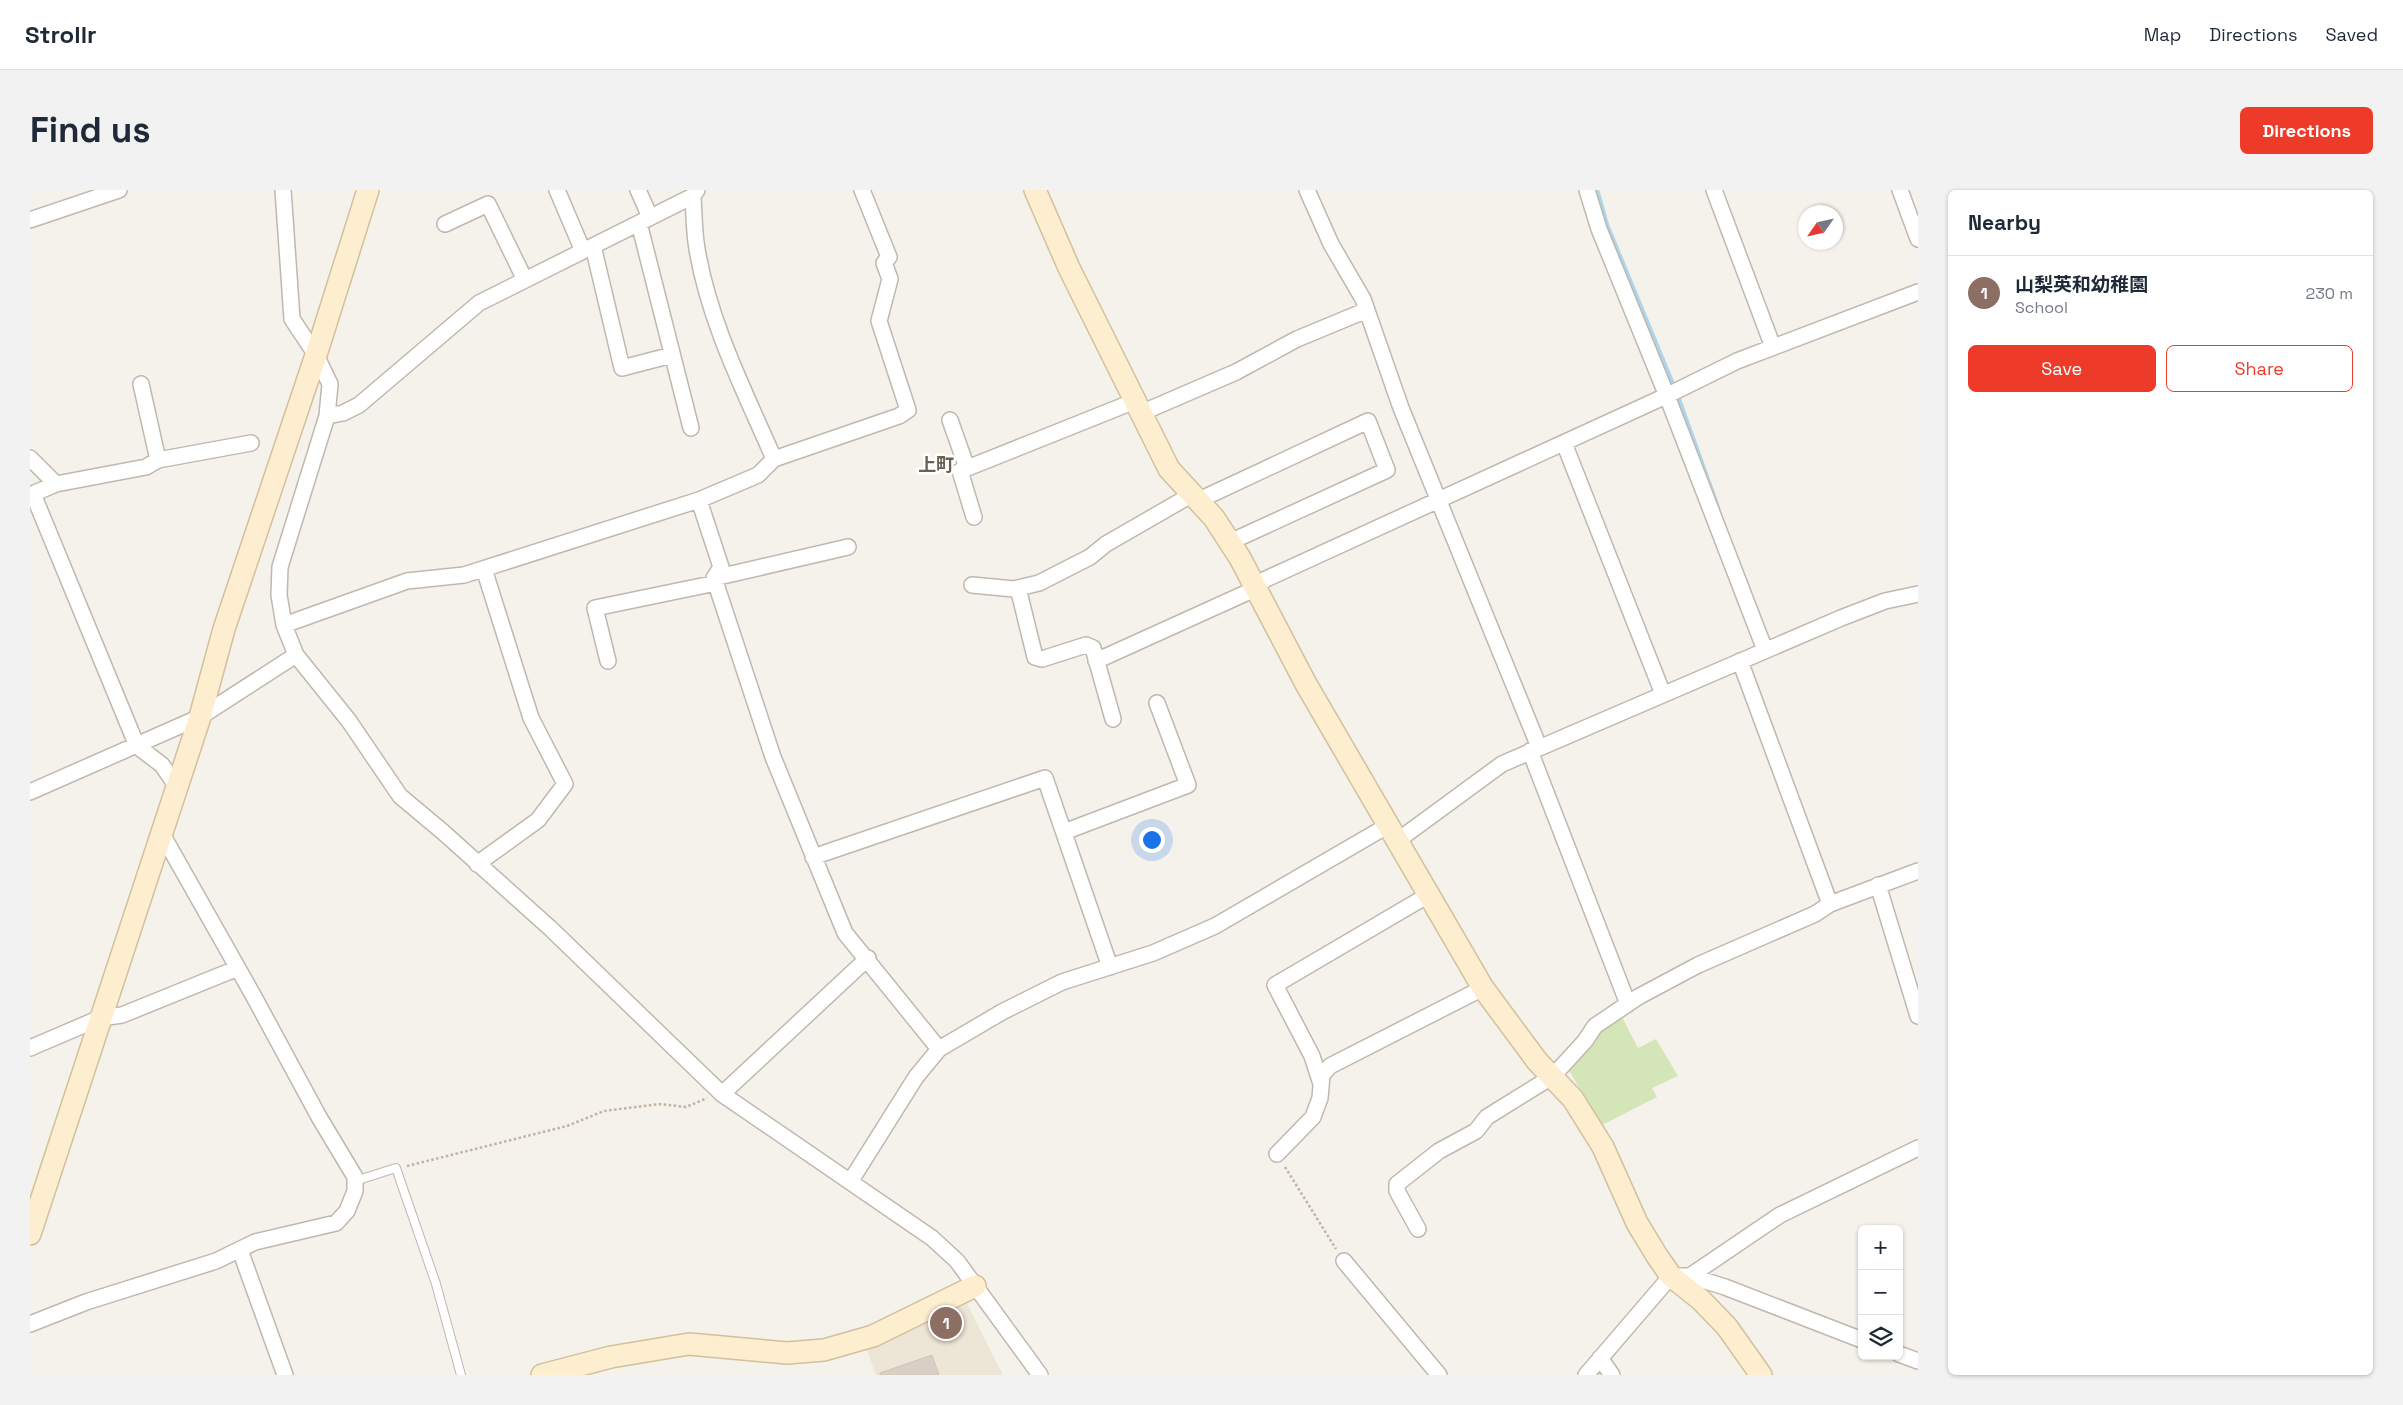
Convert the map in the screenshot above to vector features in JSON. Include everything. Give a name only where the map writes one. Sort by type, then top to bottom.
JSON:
[{"type":"street","points":[[30,220],[119,190]]},
{"type":"street","points":[[283,190],[292,318],[316,355],[330,384],[327,416],[280,567],[279,596],[284,626],[296,655],[349,721],[400,796],[444,832],[476,864],[550,928],[720,1092],[932,1238],[957,1261],[1040,1375]]},
{"type":"street","points":[[30,1234],[200,718],[224,629],[316,355],[368,190]]},
{"type":"street","points":[[557,190],[588,248],[622,368],[672,355]]},
{"type":"street","points":[[638,190],[672,355],[691,428]]},
{"type":"street","points":[[284,626],[407,581],[464,575],[699,500],[758,475],[774,459],[899,416],[908,410],[879,321],[890,279],[884,263],[889,257],[862,190]]},
{"type":"street","points":[[1035,190],[1069,268],[1168,469],[1214,518],[1230,542],[1256,586],[1306,684],[1483,988],[1537,1061],[1573,1099],[1603,1147],[1637,1222],[1680,1276],[1727,1328],[1761,1375]]},
{"type":"street","points":[[1307,190],[1331,244],[1363,299],[1401,408],[1534,749],[1628,1004]]},
{"type":"street","points":[[1587,190],[1599,229],[1671,394],[1766,650]]},
{"type":"street","points":[[1714,190],[1773,348]]},
{"type":"street","points":[[1900,190],[1918,239]]},
{"type":"street","points":[[327,416],[343,413],[359,406],[472,308],[695,193],[697,248],[707,290],[722,338],[774,459]]},
{"type":"street","points":[[445,224],[488,204],[524,280]]},
{"type":"street","points":[[1096,661],[1246,593],[1266,579],[1671,394],[1737,361],[1918,292]]},
{"type":"street","points":[[974,517],[960,470],[1236,372],[1297,339],[1367,310]]},
{"type":"street","points":[[141,384],[158,460]]},
{"type":"street","points":[[950,420],[967,468]]},
{"type":"street","points":[[972,585],[1018,588],[1039,583],[1090,557],[1106,544],[1194,498],[1368,422],[1387,470],[1230,542]]},
{"type":"street","points":[[177,787],[162,765],[137,746],[31,494],[56,484],[146,468],[158,460],[251,443]]},
{"type":"street","points":[[1564,443],[1663,694]]},
{"type":"street","points":[[30,458],[56,484]]},
{"type":"street","points":[[699,500],[721,567],[715,581],[773,757],[845,933],[868,958],[939,1049]]},
{"type":"street","points":[[608,661],[595,608],[715,581],[848,547]]},
{"type":"street","points":[[476,864],[538,820],[565,784],[531,718],[484,569]]},
{"type":"street","points":[[1018,588],[1035,657],[1042,659],[1086,645],[1093,648],[1113,719]]},
{"type":"street","points":[[850,1182],[916,1078],[939,1049],[1002,1012],[1062,982],[1154,953],[1215,926],[1392,833],[1502,764],[1534,749],[1885,601],[1918,594]]},
{"type":"street","points":[[30,792],[200,718],[296,655]]},
{"type":"street","points":[[1740,661],[1830,904]]},
{"type":"street","points":[[1064,832],[1188,786],[1157,703]]},
{"type":"street","points":[[813,857],[1045,778],[1110,967]]},
{"type":"street","points":[[30,1324],[86,1302],[216,1261],[255,1242],[336,1223],[347,1210],[355,1191],[355,1177],[319,1117],[162,834]]},
{"type":"street","points":[[1418,1229],[1397,1191],[1397,1184],[1439,1151],[1476,1131],[1487,1116],[1553,1076],[1585,1042],[1596,1026],[1628,1004],[1698,966],[1815,914],[1830,904],[1918,871]]},
{"type":"street","points":[[1878,885],[1918,1016]]},
{"type":"street","points":[[1321,1084],[1312,1056],[1275,985],[1430,894]]},
{"type":"street","points":[[720,1092],[868,958]]},
{"type":"street","points":[[30,1048],[100,1018],[122,1015],[238,968]]},
{"type":"street","points":[[1277,1154],[1313,1117],[1322,1075],[1330,1066],[1483,988]]},
{"type":"street","points":[[1586,1375],[1600,1358],[1680,1276],[1780,1215],[1918,1148]]},
{"type":"street","points":[[240,1250],[285,1375]]},
{"type":"street","points":[[1344,1261],[1439,1375]]},
{"type":"street","points":[[1680,1276],[1858,1339]]},
{"type":"street","points":[[542,1375],[611,1357],[689,1344],[787,1352],[824,1350],[873,1336],[975,1286]]},
{"type":"street","points":[[1903,1356],[1918,1362]]},
{"type":"street","points":[[1600,1358],[1612,1375]]},
{"type":"lane","points":[[355,1181],[396,1168],[436,1284],[461,1375]]},
{"type":"path","points":[[396,1168],[567,1126],[604,1111],[660,1104],[686,1107],[720,1092]]},
{"type":"path","points":[[1277,1154],[1344,1261]]},
{"type":"shaded area","points":[[965,1299],[1003,1375],[876,1375],[866,1348]]},
{"type":"green space","points":[[1622,1017],[1638,1048],[1656,1039],[1678,1076],[1652,1088],[1657,1097],[1602,1125],[1568,1069],[1604,1027]]},
{"type":"building","points":[[932,1355],[939,1375],[880,1375],[880,1373]]},
{"type":"waterway","points":[[1597,190],[1607,225],[1677,394],[1718,508]]},
{"type":"place","name":"山梨英和幼稚園","points":[[946,1323]]},
{"type":"district","name":"上町","points":[[936,464]]}]
